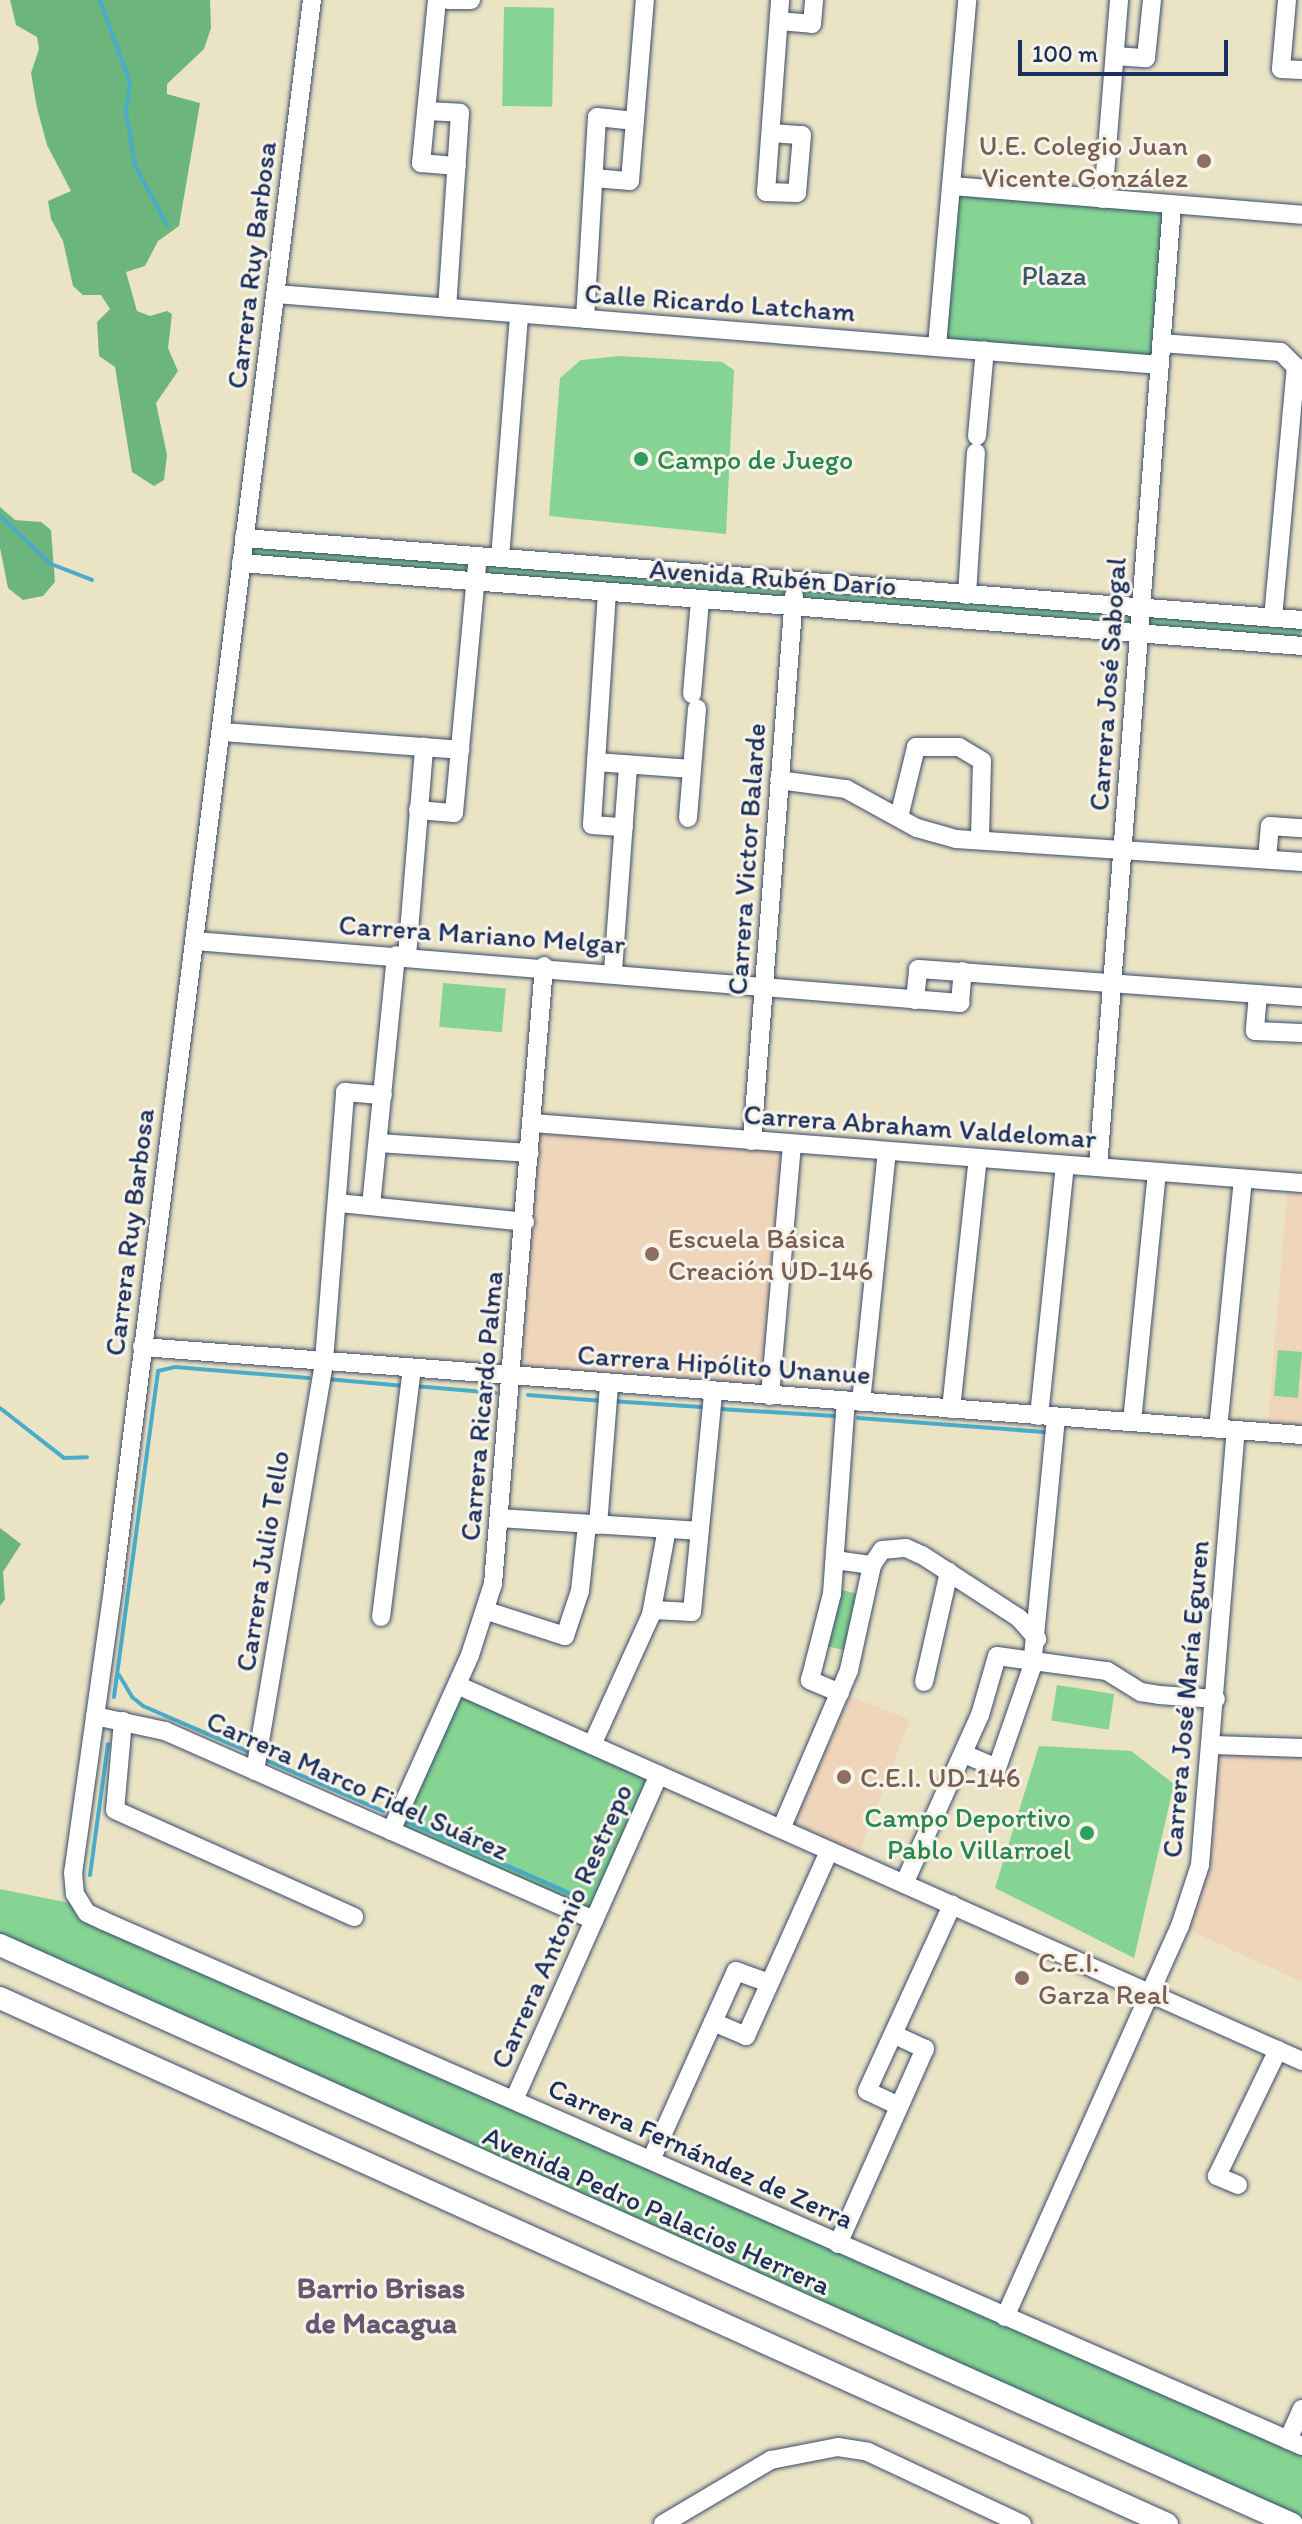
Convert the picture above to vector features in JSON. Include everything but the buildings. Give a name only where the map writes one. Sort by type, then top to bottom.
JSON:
[{"type":"main road","name":"Avenida Pedro Palacios Herrera","points":[[0,1945],[1292,2524]]},
{"type":"main road","points":[[0,1998],[1167,2524]]},
{"type":"street","name":"Carrera Ruy Barbosa","points":[[80,1905],[73,1872],[222,732],[312,0]]},
{"type":"street","points":[[437,0],[421,163],[457,166]]},
{"type":"street","points":[[448,0],[471,0]]},
{"type":"street","points":[[594,178],[630,181],[645,0],[638,0]]},
{"type":"street","points":[[771,133],[780,0]]},
{"type":"street","points":[[779,21],[812,24],[814,0]]},
{"type":"street","points":[[937,346],[967,0]]},
{"type":"street","points":[[1103,199],[1119,0]]},
{"type":"street","points":[[1115,56],[1146,58],[1152,0]]},
{"type":"street","points":[[1292,4],[1281,69],[1302,70]]},
{"type":"street","points":[[427,111],[460,113],[447,308]]},
{"type":"street","points":[[585,319],[597,117],[635,121]]},
{"type":"street","points":[[952,186],[1302,215]]},
{"type":"street","name":"Carrera José Sabogal","points":[[1098,1167],[1172,205]]},
{"type":"street","name":"Calle Ricardo Latcham","points":[[276,294],[1160,365]]},
{"type":"street","points":[[500,558],[519,314]]},
{"type":"street","points":[[1161,343],[1281,352],[1299,367],[1295,445],[1273,618]]},
{"type":"street","points":[[967,595],[985,350]]},
{"type":"street","name":"Avenida Rubén Darío","points":[[244,538],[1302,620]]},
{"type":"street","points":[[418,810],[454,813],[478,556]]},
{"type":"street","name":"Avenida Rubén Darío","points":[[241,563],[1302,646]]},
{"type":"street","name":"Carrera Victor Balarde","points":[[752,1141],[795,581]]},
{"type":"street","points":[[607,592],[592,825],[624,827]]},
{"type":"street","points":[[688,818],[700,600]]},
{"type":"street","points":[[222,732],[460,750]]},
{"type":"street","points":[[371,1206],[424,747]]},
{"type":"street","points":[[899,817],[916,747],[959,747],[982,761],[980,840]]},
{"type":"street","points":[[596,762],[692,769]]},
{"type":"street","points":[[613,971],[628,765]]},
{"type":"street","points":[[779,780],[846,789],[926,832],[980,840],[1302,862]]},
{"type":"street","points":[[1267,859],[1270,826],[1302,828]]},
{"type":"street","name":"Carrera Mariano Melgar","points":[[195,941],[613,971],[764,989],[960,1003],[963,971]]},
{"type":"street","name":"Carrera Ricardo Palma","points":[[391,1831],[487,1611],[500,1518],[544,966]]},
{"type":"street","points":[[915,1000],[918,969],[1302,997]]},
{"type":"street","points":[[1258,994],[1255,1031],[1302,1033]]},
{"type":"street","name":"Carrera Julio Tello","points":[[255,1771],[324,1361],[339,1203],[345,1092],[383,1095]]},
{"type":"street","name":"Carrera Abraham Valdelomar","points":[[533,1123],[1302,1183]]},
{"type":"street","points":[[378,1143],[530,1153]]},
{"type":"street","points":[[770,1396],[792,1144]]},
{"type":"street","points":[[840,1693],[810,1680],[827,1624],[887,1152]]},
{"type":"street","points":[[951,1409],[978,1158]]},
{"type":"street","points":[[964,1754],[997,1768],[1033,1663],[1037,1639],[1065,1165]]},
{"type":"street","points":[[1132,1422],[1157,1172]]},
{"type":"street","name":"Carrera José María Eguren","points":[[1005,2317],[1183,1919],[1200,1865],[1216,1699],[1227,1430],[1243,1179]]},
{"type":"street","points":[[339,1203],[525,1222]]},
{"type":"street","name":"Carrera Hipólito Unanue","points":[[142,1347],[324,1361],[411,1380],[512,1376],[608,1395],[713,1392],[1302,1435]]},
{"type":"street","points":[[381,1617],[411,1380]]},
{"type":"street","points":[[653,1610],[692,1612],[713,1392]]},
{"type":"street","points":[[487,1611],[565,1636],[580,1591],[593,1525],[608,1395]]},
{"type":"street","points":[[500,1518],[700,1531]]},
{"type":"street","points":[[592,1745],[653,1610],[667,1529]]},
{"type":"street","points":[[781,1829],[840,1693],[862,1628],[872,1565],[882,1550],[906,1548],[949,1572],[1019,1618],[1037,1639]]},
{"type":"street","points":[[835,1560],[872,1565]]},
{"type":"street","points":[[924,1682],[949,1572]]},
{"type":"street","points":[[904,1884],[964,1754],[997,1656],[1107,1671],[1141,1692],[1216,1699]]},
{"type":"street","points":[[457,1685],[1302,2061]]},
{"type":"street","name":"Carrera Marco Fidel Suárez","points":[[95,1716],[165,1731],[594,1920]]},
{"type":"street","points":[[123,1721],[115,1810],[354,1917]]},
{"type":"street","points":[[1213,1745],[1302,1748]]},
{"type":"street","name":"Carrera Antonio Restrepo","points":[[514,2100],[659,1775]]},
{"type":"street","points":[[713,2022],[746,2036],[829,1851]]},
{"type":"street","name":"Carrera Fernández de Zerra","points":[[80,1905],[104,1921],[1295,2443]]},
{"type":"street","points":[[899,2106],[867,2091],[952,1905]]},
{"type":"street","points":[[651,2160],[736,1971],[769,1983]]},
{"type":"street","points":[[838,2244],[925,2049],[893,2034]]},
{"type":"street","points":[[1238,2185],[1217,2176],[1278,2050]]},
{"type":"street","points":[[1295,2443],[1302,2409]]},
{"type":"street","points":[[663,2524],[771,2460],[824,2447],[868,2452],[1016,2522]]},
{"type":"shaded area","name":"Escuela Básica Creación UD-146","points":[[533,1123],[792,1146],[770,1399],[511,1376]]},
{"type":"shaded area","points":[[1288,1182],[1302,1183],[1302,1435],[1267,1433]]},
{"type":"shaded area","name":"C.E.I. UD-146","points":[[841,1693],[910,1720],[857,1859],[788,1832]]},
{"type":"shaded area","points":[[1213,1745],[1302,1748],[1302,1982],[1180,1926]]},
{"type":"green space","points":[[10,0],[210,0],[211,28],[204,49],[167,84],[167,94],[200,103],[179,226],[158,241],[145,266],[126,272],[137,311],[150,316],[167,311],[172,314],[168,348],[178,371],[156,403],[167,455],[164,480],[154,486],[132,472],[115,367],[99,356],[97,322],[110,309],[101,295],[83,295],[73,286],[63,241],[51,219],[48,201],[71,191],[47,145],[37,108],[31,73],[39,49],[37,37],[16,25]]},
{"type":"green space","points":[[504,7],[554,8],[552,107],[502,106]]},
{"type":"green space","name":"Plaza","points":[[952,186],[1172,205],[1158,366],[938,346]]},
{"type":"green space","name":"Campo de Juego","points":[[620,356],[722,362],[734,370],[726,534],[549,516],[560,378],[581,360]]},
{"type":"green space","points":[[0,507],[15,520],[41,522],[51,530],[55,582],[43,596],[23,600],[8,588],[0,548]]},
{"type":"green space","points":[[244,538],[1302,612],[1301,637],[242,563]]},
{"type":"green space","points":[[443,983],[506,988],[502,1032],[439,1027]]},
{"type":"green space","points":[[1278,1350],[1302,1352],[1298,1398],[1274,1396]]},
{"type":"green space","points":[[0,1528],[21,1544],[3,1572],[5,1599],[0,1606]]},
{"type":"green space","points":[[837,1589],[864,1595],[851,1652],[824,1646]]},
{"type":"green space","points":[[457,1685],[659,1775],[594,1921],[392,1831]]},
{"type":"green space","points":[[1057,1685],[1114,1694],[1109,1730],[1051,1721]]},
{"type":"green space","name":"Campo Deportivo Pablo Villarroel","points":[[1039,1746],[1131,1751],[1174,1784],[1134,1958],[995,1888]]},
{"type":"green space","points":[[0,1889],[80,1905],[1302,2446],[1302,2524],[0,1945]]},
{"type":"waterway","points":[[100,0],[130,83],[126,112],[135,166],[167,225]]},
{"type":"waterway","points":[[0,516],[51,564],[92,580]]},
{"type":"waterway","points":[[114,1697],[158,1371],[175,1367],[309,1378]]},
{"type":"waterway","points":[[327,1379],[405,1386]]},
{"type":"waterway","points":[[414,1386],[496,1393]]},
{"type":"waterway","points":[[528,1395],[603,1401]]},
{"type":"waterway","points":[[611,1401],[701,1407]]},
{"type":"waterway","points":[[0,1408],[64,1458],[87,1457]]},
{"type":"waterway","points":[[720,1409],[835,1416]]},
{"type":"waterway","points":[[858,1418],[1046,1432]]},
{"type":"waterway","points":[[119,1675],[132,1697],[143,1706],[247,1751]]},
{"type":"waterway","points":[[90,1875],[108,1744]]},
{"type":"waterway","points":[[266,1760],[383,1811]]},
{"type":"waterway","points":[[406,1821],[583,1899]]},
{"type":"place","name":"U.E. Colegio Juan Vicente González","points":[[1204,161]]},
{"type":"place","name":"Campo de Juego","points":[[641,459]]},
{"type":"place","name":"Escuela Básica Creación UD-146","points":[[652,1254]]},
{"type":"place","name":"C.E.I. UD-146","points":[[844,1777]]},
{"type":"place","name":"Campo Deportivo Pablo Villarroel","points":[[1087,1833]]},
{"type":"place","name":"C.E.I. Garza Real","points":[[1022,1978]]},
{"type":"district","name":"Barrio Brisas de Macagua","points":[[381,2305]]}]
